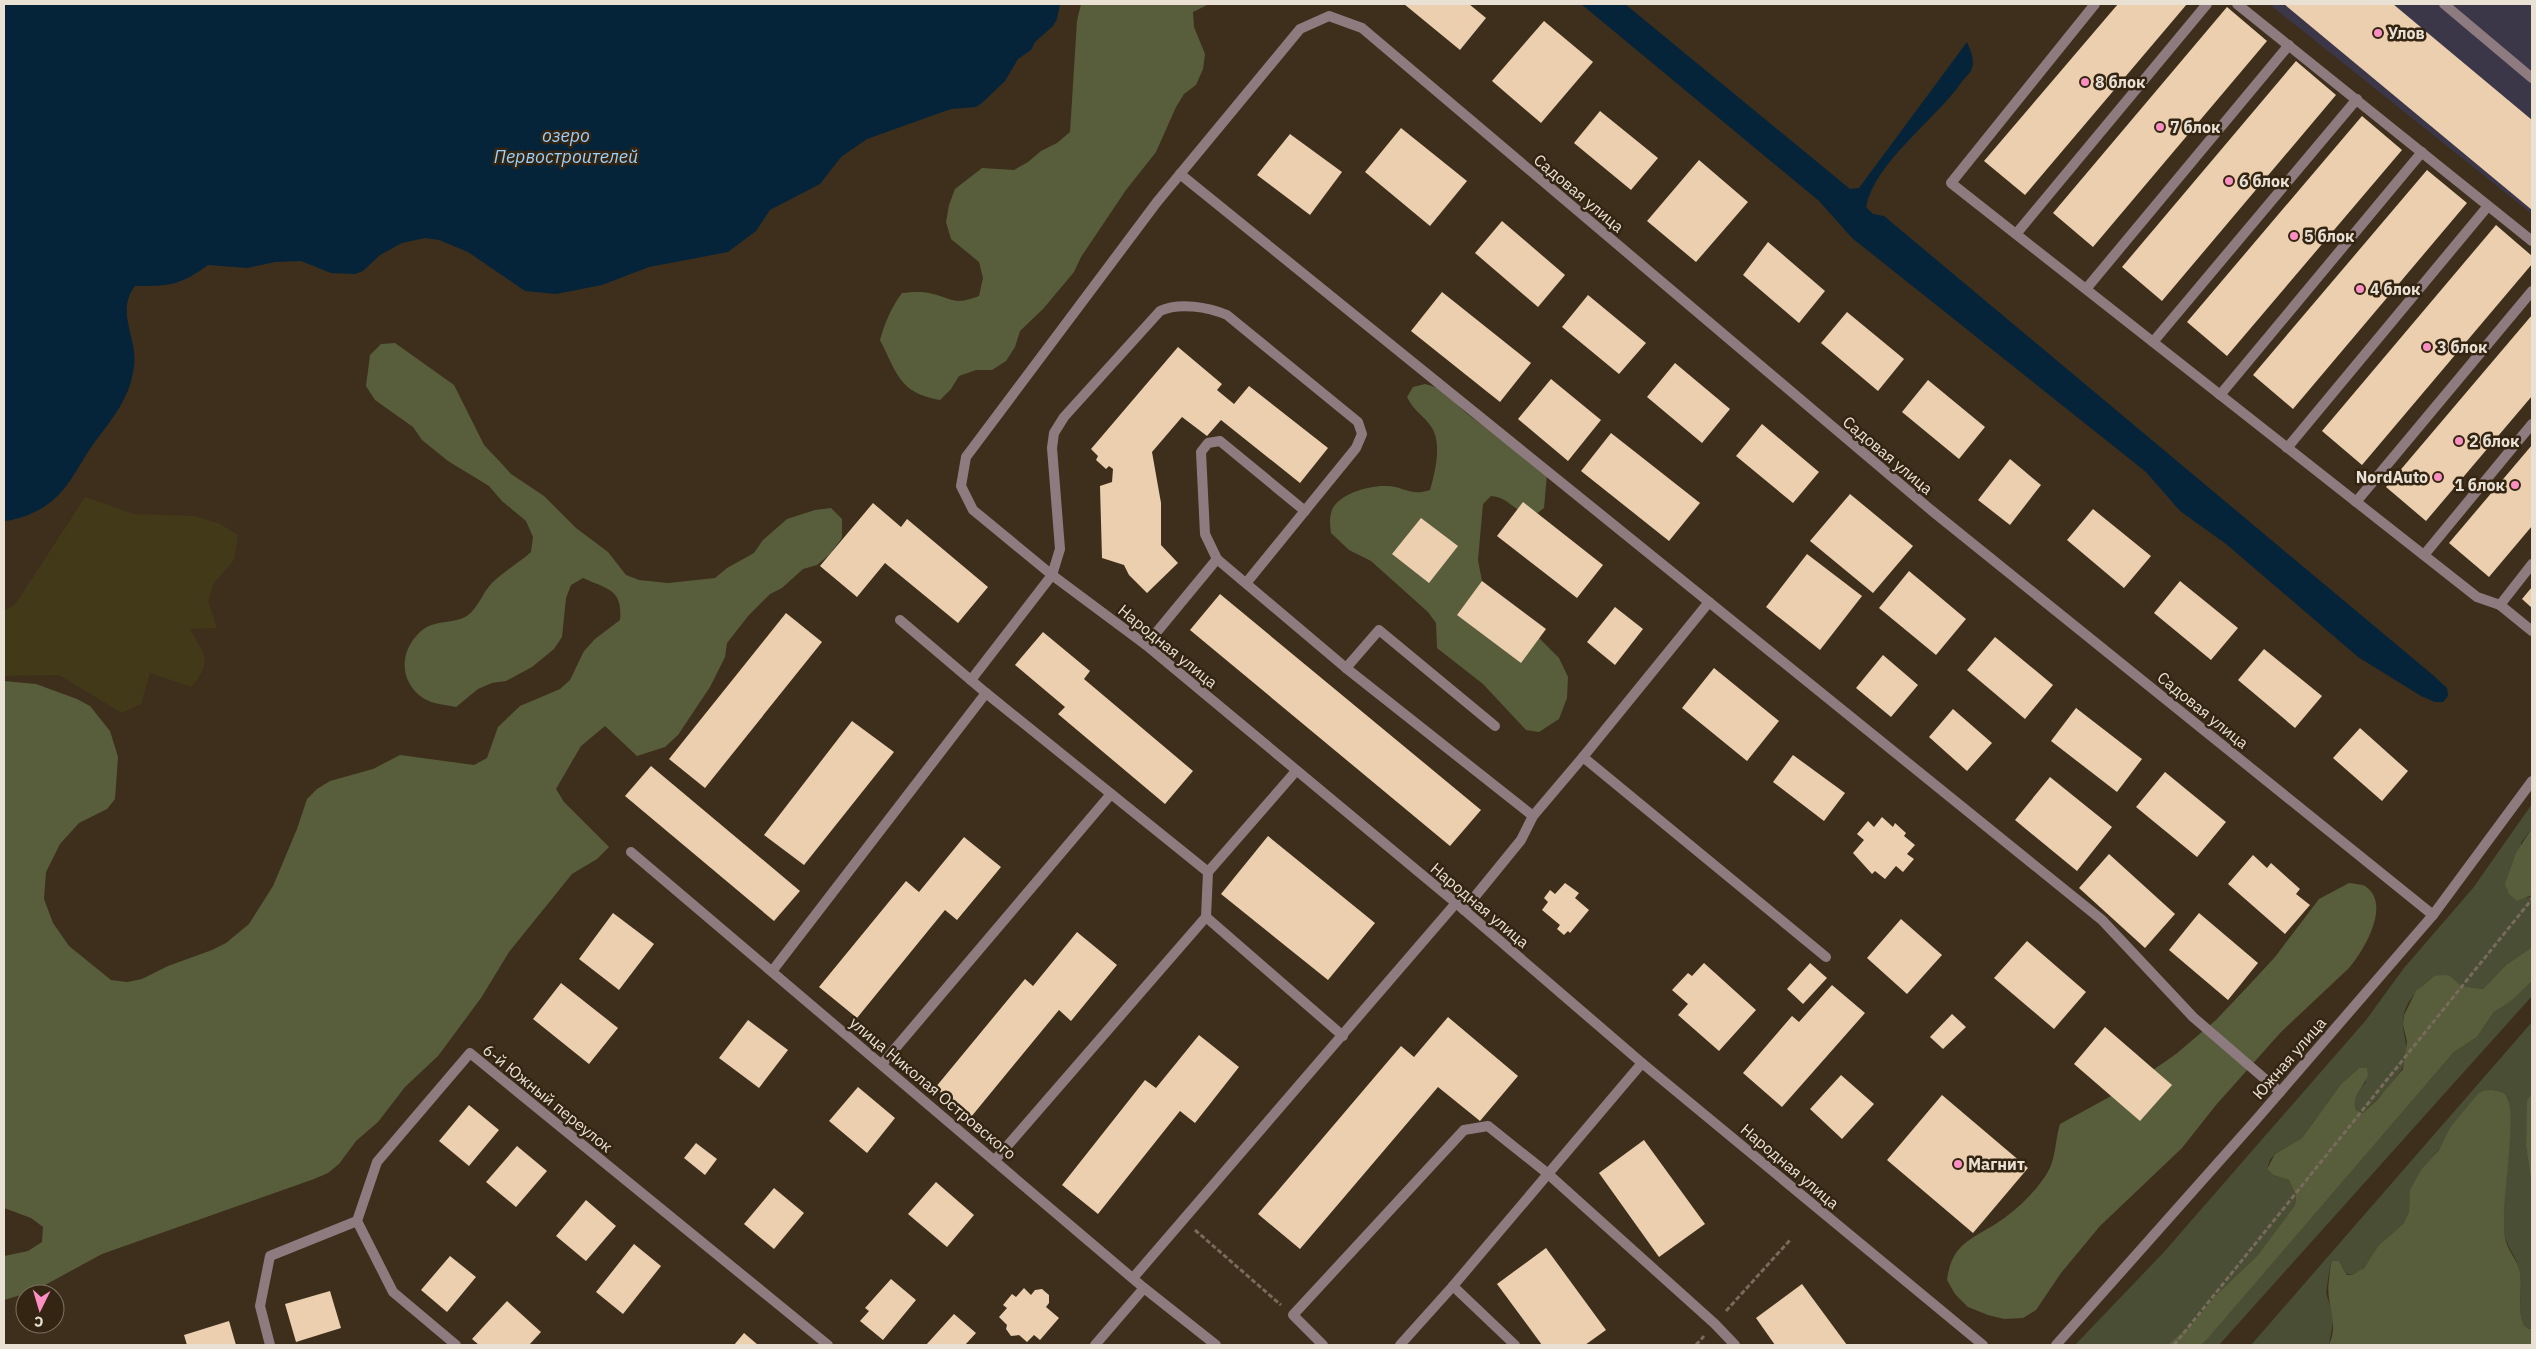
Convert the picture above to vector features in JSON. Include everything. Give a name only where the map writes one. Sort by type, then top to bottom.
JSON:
[{"type":"street","points":[[2095,4],[1951,183],[2477,597],[2500,605],[2532,631]]},
{"type":"street","points":[[2016,234],[2208,4]]},
{"type":"street","points":[[2237,4],[2532,241]]},
{"type":"street","points":[[2444,4],[2532,78]]},
{"type":"street","name":"Садовая улица","points":[[1180,174],[1300,29],[1329,16],[1362,28],[1910,492],[2432,915]]},
{"type":"street","points":[[2086,289],[2289,45]]},
{"type":"street","points":[[2153,342],[2356,99]]},
{"type":"street","points":[[2220,395],[2422,152]]},
{"type":"street","points":[[1180,174],[2102,920],[2193,1017],[2280,1092]]},
{"type":"street","name":"Народная улица","points":[[1180,174],[966,457],[961,486],[973,510],[1052,576],[1146,645],[1460,907],[1642,1063],[1984,1345]]},
{"type":"street","points":[[2287,448],[2488,206]]},
{"type":"street","points":[[2356,502],[2532,291]]},
{"type":"street","points":[[971,680],[1052,576],[1060,548],[1052,448],[1054,434],[1064,417],[1160,311],[1170,306],[1212,309],[1226,315],[1358,422],[1362,434],[1356,448],[1247,582]]},
{"type":"street","points":[[2424,555],[2532,424]]},
{"type":"street","points":[[1305,512],[1220,441],[1208,443],[1201,452],[1206,534],[1217,559],[1247,582],[1346,668],[1532,816]]},
{"type":"street","points":[[1146,645],[1217,559]]},
{"type":"street","points":[[2500,605],[2532,564]]},
{"type":"street","points":[[1133,1278],[1343,1036],[1521,840],[1532,816],[1583,757],[1708,602]]},
{"type":"street","points":[[900,620],[986,693],[1208,872]]},
{"type":"street","points":[[1346,668],[1379,630],[1495,726]]},
{"type":"street","points":[[773,970],[986,693]]},
{"type":"street","points":[[1583,757],[1826,957]]},
{"type":"street","points":[[995,1160],[1206,917],[1208,872],[1296,771]]},
{"type":"street","name":"Южная улица","points":[[2056,1345],[2280,1092],[2432,915],[2532,781]]},
{"type":"street","points":[[882,1064],[1111,794]]},
{"type":"street","name":"улица Николая Островского","points":[[631,852],[773,970],[1144,1288],[1216,1345]]},
{"type":"street","points":[[1206,917],[1343,1036]]},
{"type":"street","name":"6-й Южный переулок","points":[[358,1221],[377,1162],[470,1053],[828,1345]]},
{"type":"street","points":[[1400,1345],[1453,1286],[1642,1063]]},
{"type":"street","points":[[1323,1345],[1292,1316],[1464,1130],[1488,1126],[1547,1173],[1715,1324],[1735,1345]]},
{"type":"street","points":[[270,1345],[260,1306],[270,1256],[358,1221],[393,1292],[456,1345]]},
{"type":"street","points":[[1453,1286],[1515,1345]]},
{"type":"street","points":[[1095,1345],[1144,1288]]},
{"type":"path","points":[[2174,1345],[2532,899]]},
{"type":"path","points":[[1184,1220],[1292,1316]]},
{"type":"path","points":[[1696,1345],[1790,1240]]},
{"type":"shaded area","points":[[2269,4],[2532,4],[2532,214]]},
{"type":"green space","points":[[1081,4],[1209,4],[1193,12],[1194,27],[1205,54],[1203,69],[1196,85],[1184,94],[1176,107],[1156,152],[1126,190],[1081,257],[1074,272],[1043,309],[1020,331],[1015,347],[1006,361],[992,370],[976,370],[959,376],[951,389],[940,400],[926,397],[907,387],[896,372],[880,340],[886,321],[902,293],[925,292],[960,301],[979,296],[983,278],[979,262],[951,239],[946,222],[949,205],[955,189],[982,168],[1014,170],[1028,162],[1041,151],[1057,143],[1070,132],[1077,21]]},
{"type":"green space","points":[[395,343],[454,385],[484,445],[511,474],[544,496],[576,528],[608,552],[626,575],[639,580],[668,583],[715,578],[727,568],[754,553],[763,540],[787,519],[815,510],[831,508],[842,519],[842,538],[829,555],[817,565],[803,569],[782,588],[770,594],[749,615],[727,643],[725,657],[710,687],[678,735],[665,747],[637,756],[605,726],[581,746],[556,789],[564,802],[609,847],[597,859],[572,874],[509,952],[481,998],[438,1056],[405,1087],[378,1122],[356,1141],[339,1164],[328,1173],[314,1179],[102,1254],[47,1284],[15,1284],[15,1297],[4,1300],[4,1256],[28,1251],[42,1242],[43,1227],[31,1218],[4,1208],[4,681],[36,684],[77,699],[90,706],[110,731],[118,757],[115,799],[107,809],[79,823],[60,844],[46,872],[44,899],[53,923],[69,946],[111,980],[127,982],[142,979],[168,966],[212,950],[226,943],[249,924],[273,886],[297,829],[307,799],[317,789],[330,781],[373,769],[400,755],[474,765],[487,758],[498,727],[520,706],[560,689],[570,680],[584,651],[595,639],[620,620],[619,602],[616,596],[606,588],[583,578],[571,585],[566,598],[562,637],[554,649],[532,667],[506,681],[492,683],[478,689],[456,707],[431,702],[415,691],[409,683],[405,666],[405,657],[413,640],[425,628],[457,620],[468,615],[476,607],[492,583],[531,552],[533,537],[526,521],[502,501],[489,486],[448,461],[422,440],[413,427],[375,400],[366,386],[370,355],[381,344]]},
{"type":"green space","points":[[1425,384],[1444,392],[1469,415],[1547,474],[1544,508],[1535,515],[1527,514],[1498,497],[1491,496],[1483,504],[1478,560],[1482,581],[1559,658],[1568,677],[1567,698],[1559,719],[1539,732],[1526,730],[1483,684],[1437,648],[1436,623],[1428,612],[1371,561],[1349,550],[1331,533],[1330,519],[1332,510],[1335,504],[1348,495],[1363,489],[1379,486],[1392,486],[1412,492],[1430,490],[1437,459],[1437,442],[1432,428],[1407,397],[1413,387]]},
{"type":"green space","points":[[2532,804],[2532,828],[2521,843],[2527,898],[2532,895],[2532,947],[2506,965],[2483,989],[2461,986],[2434,976],[2417,991],[2408,1003],[2403,1017],[2407,1052],[2405,1062],[2399,1074],[2363,1113],[2356,1110],[2355,1106],[2356,1095],[2366,1082],[2359,1068],[2341,1084],[2302,1138],[2275,1154],[2270,1160],[2267,1169],[2273,1175],[2289,1180],[2296,1196],[2295,1205],[2257,1256],[2217,1294],[2191,1325],[2167,1345],[2075,1345],[2164,1252],[2366,1020],[2404,968],[2473,888]]},
{"type":"green space","points":[[2532,828],[2532,895],[2517,901],[2509,894],[2505,884],[2516,853]]},
{"type":"green space","points":[[2349,883],[2365,886],[2373,894],[2376,904],[2376,915],[2368,939],[2349,968],[2281,1032],[2216,1105],[2182,1148],[2100,1226],[2061,1273],[2036,1310],[2023,1318],[2004,1319],[1968,1307],[1955,1294],[1947,1280],[1953,1257],[1965,1243],[2006,1217],[2037,1188],[2052,1163],[2060,1124],[2133,1084],[2176,1054],[2216,1020],[2275,957],[2319,899]]},
{"type":"green space","points":[[2532,947],[2532,981],[2512,1000],[2494,1012],[2477,1037],[2454,1052],[2208,1338],[2201,1345],[2167,1345],[2191,1325],[2217,1294],[2257,1256],[2295,1205],[2296,1196],[2289,1180],[2273,1175],[2267,1169],[2275,1154],[2302,1138],[2341,1084],[2359,1068],[2367,1068],[2368,1075],[2355,1100],[2356,1110],[2363,1113],[2376,1101],[2403,1069],[2407,1042],[2403,1024],[2404,1015],[2416,991],[2434,976],[2443,975],[2450,976],[2461,986],[2483,989],[2506,965]]},
{"type":"green space","points":[[2532,981],[2532,996],[2219,1345],[2201,1345],[2454,1052],[2477,1037],[2494,1012]]},
{"type":"green space","points":[[2532,1022],[2532,1095],[2529,1097],[2526,1146],[2532,1187],[2532,1328],[2524,1327],[2520,1313],[2521,1281],[2519,1268],[2504,1231],[2503,1214],[2510,1130],[2508,1097],[2475,1099],[2451,1126],[2444,1143],[2429,1162],[2410,1196],[2409,1212],[2403,1224],[2379,1245],[2372,1258],[2359,1273],[2347,1274],[2339,1261],[2330,1266],[2326,1293],[2334,1317],[2329,1345],[2251,1345]]},
{"type":"green space","points":[[2490,1090],[2504,1094],[2510,1106],[2511,1119],[2504,1231],[2507,1246],[2519,1270],[2521,1280],[2520,1312],[2524,1326],[2529,1329],[2532,1328],[2532,1345],[2329,1345],[2332,1336],[2333,1320],[2328,1289],[2330,1268],[2333,1261],[2339,1261],[2347,1275],[2353,1275],[2364,1268],[2379,1245],[2403,1224],[2409,1212],[2410,1190],[2421,1170],[2439,1150],[2451,1126],[2478,1094]]},
{"type":"green space","points":[[2532,1095],[2532,1187],[2526,1146],[2527,1102]]},
{"type":"sand","points":[[85,497],[134,514],[195,516],[220,524],[238,535],[234,560],[214,583],[208,601],[217,628],[190,629],[203,652],[204,658],[202,671],[198,678],[191,687],[150,673],[141,704],[122,713],[59,675],[4,676],[4,611],[15,605]]},
{"type":"water","name":"озеро Первостроителей","points":[[4,4],[1060,4],[1057,19],[1053,26],[1035,42],[1031,50],[1018,59],[1005,81],[982,103],[976,107],[951,109],[867,139],[841,157],[820,184],[770,210],[756,231],[728,252],[649,267],[602,285],[556,294],[525,291],[468,252],[439,240],[425,238],[402,243],[380,255],[363,271],[355,274],[331,273],[301,261],[275,262],[247,268],[208,265],[181,281],[157,286],[135,286],[129,296],[127,306],[134,366],[132,379],[123,402],[58,496],[36,511],[17,519],[4,521]]},
{"type":"water","points":[[1581,4],[1625,4],[1850,189],[1859,188],[1967,42],[1973,58],[1970,72],[1950,97],[1893,158],[1872,190],[1866,207],[1873,214],[1884,216],[2434,676],[2447,688],[2448,696],[2443,702],[2435,702],[2421,696],[2358,657],[2226,544],[2180,511],[2146,472],[1852,238],[1819,201]]},
{"type":"building","points":[[1404,4],[1469,4],[1486,18],[1460,50]]},
{"type":"building","name":"8 блок","points":[[2118,4],[2187,4],[2025,195],[1984,161]]},
{"type":"building","points":[[2284,4],[2393,4],[2532,120],[2532,210]]},
{"type":"building","name":"7 блок","points":[[2227,7],[2267,41],[2093,247],[2053,213]]},
{"type":"building","points":[[1544,21],[1593,62],[1541,123],[1492,81]]},
{"type":"building","name":"6 блок","points":[[2296,61],[2336,95],[2162,301],[2122,267]]},
{"type":"building","points":[[1600,111],[1658,158],[1631,190],[1574,143]]},
{"type":"building","name":"5 блок","points":[[2362,116],[2402,150],[2227,356],[2187,322]]},
{"type":"building","points":[[1401,128],[1467,181],[1430,226],[1365,172]]},
{"type":"building","points":[[1290,134],[1342,172],[1310,215],[1257,175]]},
{"type":"building","points":[[1699,160],[1748,202],[1696,262],[1647,221]]},
{"type":"building","name":"4 блок","points":[[2427,170],[2467,203],[2293,409],[2253,375]]},
{"type":"building","points":[[1502,221],[1565,275],[1538,307],[1475,253]]},
{"type":"building","name":"3 блок","points":[[2496,225],[2532,256],[2532,264],[2362,465],[2322,431]]},
{"type":"building","points":[[1768,242],[1825,291],[1799,323],[1743,275]]},
{"type":"building","points":[[1442,292],[1531,363],[1500,402],[1411,331]]},
{"type":"building","points":[[1588,295],[1646,343],[1619,374],[1562,327]]},
{"type":"building","points":[[1847,312],[1904,359],[1878,391],[1821,343]]},
{"type":"building","name":"2 блок","points":[[2532,315],[2532,396],[2426,521],[2386,487]]},
{"type":"building","points":[[1178,347],[1222,384],[1217,390],[1234,404],[1249,386],[1328,448],[1300,483],[1221,420],[1207,436],[1182,417],[1152,452],[1161,503],[1161,545],[1178,563],[1147,593],[1129,575],[1124,565],[1102,558],[1100,486],[1112,482],[1113,469],[1109,466],[1106,469],[1096,460],[1098,456],[1091,449]]},
{"type":"building","points":[[1675,363],[1730,409],[1702,443],[1647,397]]},
{"type":"building","points":[[1551,379],[1601,420],[1568,461],[1518,419]]},
{"type":"building","points":[[1928,380],[1985,427],[1959,459],[1902,412]]},
{"type":"building","points":[[1762,424],[1819,472],[1793,503],[1736,456]]},
{"type":"building","points":[[1611,433],[1700,503],[1669,541],[1581,471]]},
{"type":"building","name":"1 блок","points":[[2532,445],[2532,526],[2489,577],[2449,543]]},
{"type":"building","points":[[2010,459],[2041,485],[2010,525],[1978,500]]},
{"type":"building","points":[[1850,494],[1913,546],[1873,593],[1810,541]]},
{"type":"building","points":[[1523,502],[1603,565],[1577,598],[1497,536]]},
{"type":"building","points":[[873,503],[901,527],[907,519],[988,587],[958,623],[885,563],[857,597],[820,566]]},
{"type":"building","points":[[2093,509],[2151,556],[2124,588],[2067,540]]},
{"type":"building","points":[[1421,518],[1458,546],[1429,583],[1392,554]]},
{"type":"building","points":[[1807,554],[1862,596],[1820,650],[1766,607]]},
{"type":"building","points":[[1909,571],[1966,619],[1936,655],[1879,608]]},
{"type":"building","points":[[1482,581],[1546,629],[1521,663],[1457,615]]},
{"type":"building","points":[[2180,581],[2238,628],[2211,660],[2154,613]]},
{"type":"building","points":[[2532,587],[2532,608],[2522,599]]},
{"type":"building","points":[[1220,594],[1481,810],[1450,846],[1190,630]]},
{"type":"building","points":[[1615,607],[1643,629],[1615,665],[1587,642]]},
{"type":"building","points":[[786,613],[822,642],[705,788],[669,759]]},
{"type":"building","points":[[1043,632],[1090,671],[1084,679],[1193,771],[1165,804],[1058,714],[1065,707],[1015,665]]},
{"type":"building","points":[[1995,637],[2053,685],[2025,719],[1967,670]]},
{"type":"building","points":[[2264,649],[2322,696],[2295,728],[2238,680]]},
{"type":"building","points":[[1883,655],[1918,685],[1891,717],[1856,688]]},
{"type":"building","points":[[1714,668],[1779,721],[1747,761],[1682,708]]},
{"type":"building","points":[[2076,708],[2142,759],[2117,792],[2051,741]]},
{"type":"building","points":[[1953,709],[1992,743],[1967,771],[1929,737]]},
{"type":"building","points":[[852,721],[894,752],[804,865],[764,835]]},
{"type":"building","points":[[2360,728],[2408,771],[2382,801],[2333,758]]},
{"type":"building","points":[[1793,755],[1845,793],[1824,821],[1773,782]]},
{"type":"building","points":[[651,766],[800,891],[774,921],[625,796]]},
{"type":"building","points":[[2165,772],[2226,822],[2197,857],[2136,807]]},
{"type":"building","points":[[2050,777],[2112,827],[2077,871],[2015,820]]},
{"type":"building","points":[[1882,817],[1893,827],[1895,823],[1906,833],[1904,836],[1915,845],[1907,854],[1914,859],[1903,872],[1896,866],[1885,879],[1875,871],[1872,874],[1853,853],[1864,840],[1857,834],[1868,821],[1874,827]]},
{"type":"building","points":[[1268,836],[1375,923],[1328,980],[1221,894]]},
{"type":"building","points":[[964,837],[1001,867],[957,920],[945,910],[857,1018],[819,987],[906,881],[919,892]]},
{"type":"building","points":[[2109,854],[2175,914],[2145,948],[2079,888]]},
{"type":"building","points":[[2253,855],[2267,868],[2271,863],[2300,889],[2296,894],[2310,905],[2285,934],[2228,884]]},
{"type":"building","points":[[1565,883],[1579,893],[1575,898],[1589,910],[1570,933],[1568,931],[1564,935],[1557,929],[1560,925],[1542,910],[1548,902],[1544,898],[1550,890],[1555,894]]},
{"type":"building","points":[[613,913],[654,944],[619,990],[579,959]]},
{"type":"building","points":[[2199,913],[2258,963],[2228,1000],[2169,950]]},
{"type":"building","points":[[1901,919],[1942,955],[1907,994],[1867,958]]},
{"type":"building","points":[[1077,932],[1117,965],[1071,1021],[1059,1010],[971,1117],[935,1088],[1025,979],[1033,986]]},
{"type":"building","points":[[2027,941],[2086,992],[2054,1029],[1994,978]]},
{"type":"building","points":[[1704,963],[1756,1010],[1719,1051],[1678,1015],[1688,1004],[1672,990],[1688,973],[1692,976]]},
{"type":"building","points":[[1810,963],[1827,978],[1803,1004],[1787,989]]},
{"type":"building","points":[[561,983],[618,1028],[589,1064],[533,1019]]},
{"type":"building","points":[[1832,985],[1865,1013],[1782,1107],[1743,1073],[1792,1016],[1799,1022]]},
{"type":"building","points":[[1952,1014],[1966,1027],[1943,1049],[1930,1037]]},
{"type":"building","points":[[1448,1017],[1518,1076],[1480,1121],[1438,1087],[1300,1249],[1258,1214],[1401,1046],[1414,1057]]},
{"type":"building","points":[[748,1020],[788,1050],[759,1088],[719,1058]]},
{"type":"building","points":[[2105,1027],[2172,1085],[2140,1121],[2074,1064]]},
{"type":"building","points":[[1199,1035],[1239,1067],[1195,1123],[1180,1111],[1098,1214],[1062,1185],[1145,1080],[1156,1088]]},
{"type":"building","points":[[1841,1075],[1874,1104],[1842,1139],[1810,1109]]},
{"type":"building","points":[[858,1087],[895,1118],[867,1153],[829,1121]]},
{"type":"building","name":"Магнит","points":[[1942,1095],[2028,1168],[1973,1233],[1887,1160]]},
{"type":"building","points":[[469,1105],[499,1130],[469,1166],[439,1141]]},
{"type":"building","points":[[1644,1140],[1705,1224],[1659,1257],[1599,1173]]},
{"type":"building","points":[[696,1143],[717,1159],[705,1175],[684,1158]]},
{"type":"building","points":[[517,1146],[547,1171],[516,1207],[486,1182]]},
{"type":"building","points":[[936,1182],[974,1215],[947,1247],[908,1214]]},
{"type":"building","points":[[774,1188],[804,1213],[774,1249],[744,1224]]},
{"type":"building","points":[[586,1200],[616,1226],[586,1261],[556,1236]]},
{"type":"building","points":[[634,1244],[661,1266],[623,1314],[596,1292]]},
{"type":"building","points":[[1546,1248],[1606,1330],[1585,1345],[1542,1345],[1497,1284]]},
{"type":"building","points":[[450,1256],[476,1277],[447,1312],[421,1290]]},
{"type":"building","points":[[891,1279],[916,1300],[883,1340],[860,1321],[869,1311],[865,1308]]},
{"type":"building","points":[[1802,1284],[1847,1345],[1775,1345],[1756,1318]]},
{"type":"building","points":[[1024,1288],[1031,1295],[1035,1290],[1042,1289],[1049,1295],[1049,1303],[1046,1307],[1059,1318],[1040,1340],[1034,1335],[1027,1342],[1019,1335],[1011,1336],[1006,1329],[1007,1325],[999,1317],[1007,1308],[1003,1305],[1012,1294],[1016,1297]]},
{"type":"building","points":[[330,1291],[341,1328],[296,1342],[285,1304]]},
{"type":"building","points":[[507,1301],[541,1332],[529,1345],[479,1345],[472,1339]]},
{"type":"building","points":[[954,1314],[976,1333],[965,1345],[926,1345]]},
{"type":"building","points":[[229,1321],[236,1345],[187,1345],[184,1335]]},
{"type":"building","points":[[744,1333],[758,1345],[734,1345]]},
{"type":"place","name":"Улов","points":[[2378,33]]},
{"type":"place","name":"8 блок","points":[[2085,82]]},
{"type":"place","name":"7 блок","points":[[2160,127]]},
{"type":"place","name":"6 блок","points":[[2229,181]]},
{"type":"place","name":"5 блок","points":[[2294,236]]},
{"type":"place","name":"4 блок","points":[[2360,289]]},
{"type":"place","name":"3 блок","points":[[2427,347]]},
{"type":"place","name":"2 блок","points":[[2459,441]]},
{"type":"place","name":"NordAuto","points":[[2438,477]]},
{"type":"place","name":"1 блок","points":[[2515,485]]},
{"type":"place","name":"Магнит","points":[[1958,1164]]}]
